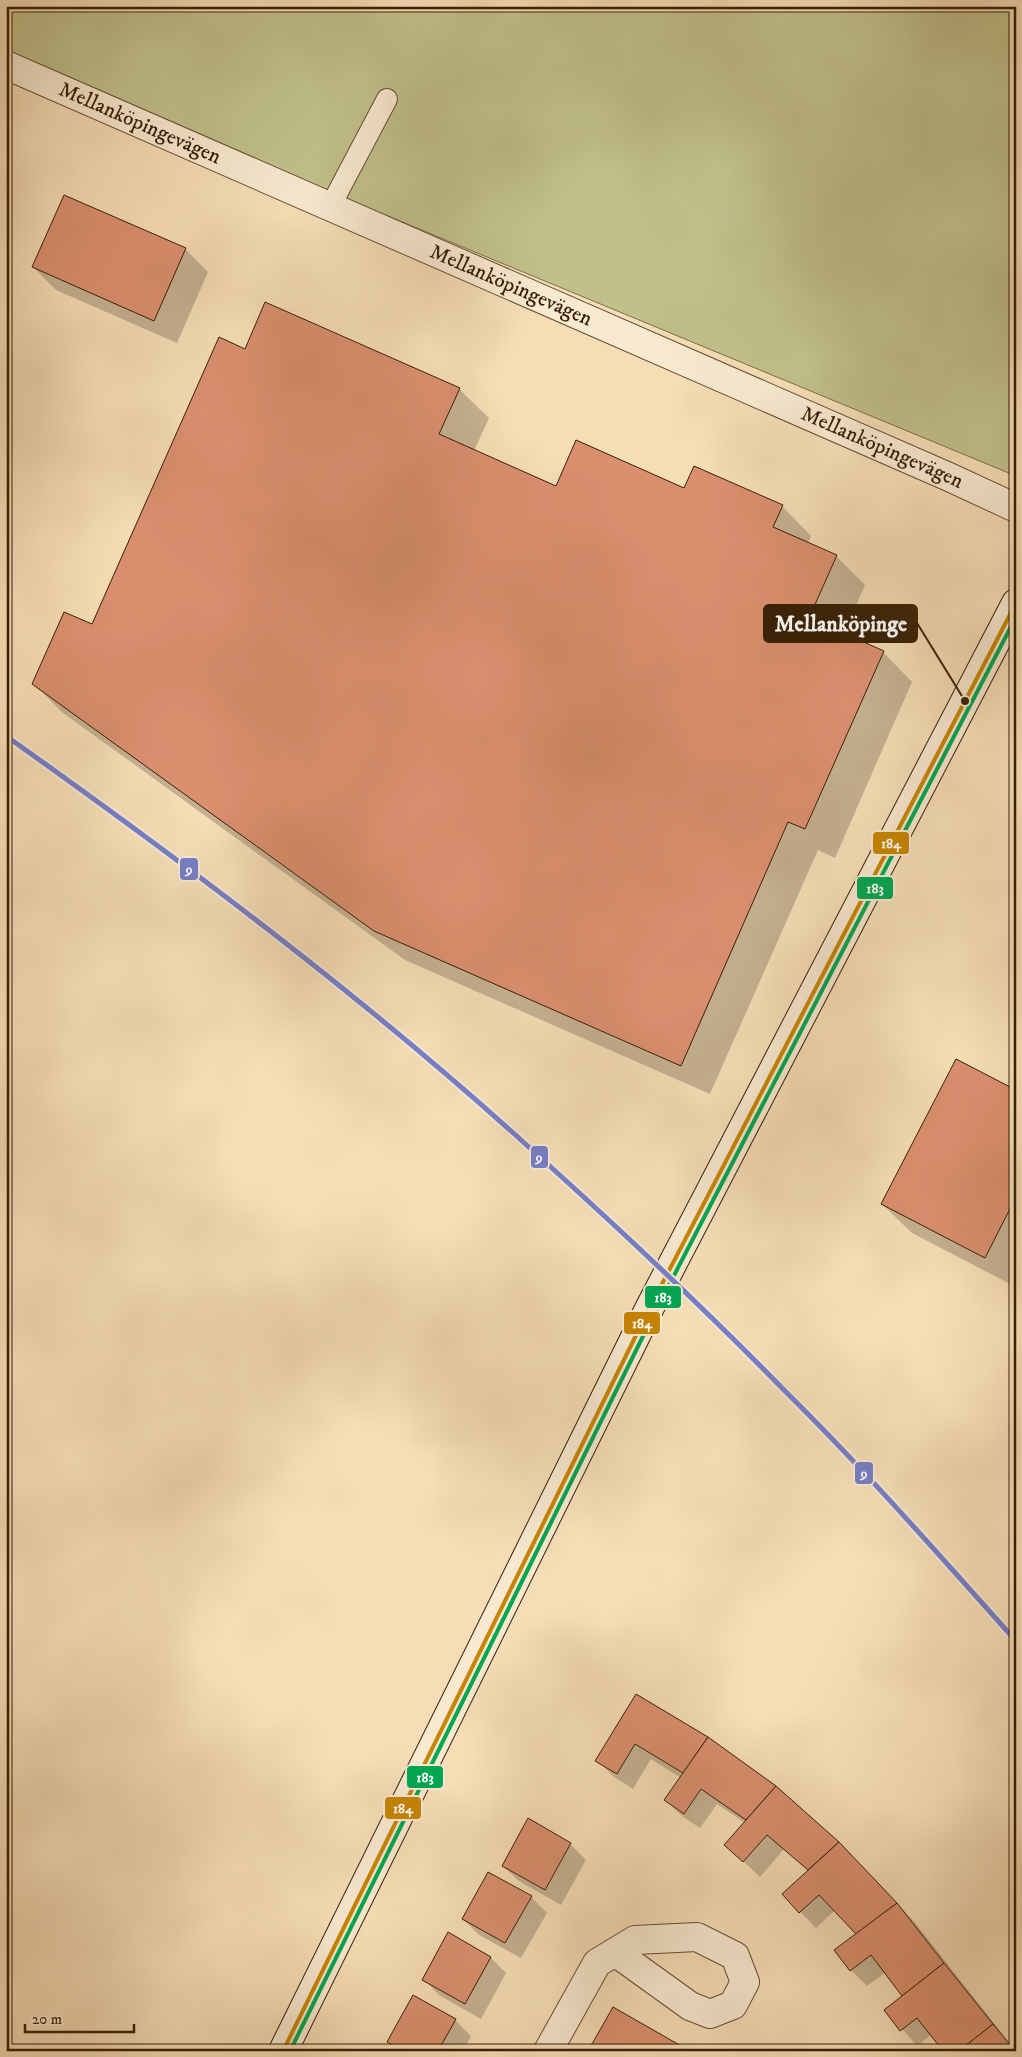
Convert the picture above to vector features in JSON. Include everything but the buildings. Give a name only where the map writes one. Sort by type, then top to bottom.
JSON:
[{"type":"main road","name":"Mellanköpingevägen","points":[[6,66],[941,473],[1016,508]]},
{"type":"main road","points":[[283,2051],[649,1309],[1016,603]]},
{"type":"main road","points":[[548,2051],[597,1963],[615,1952]]},
{"type":"lane","points":[[330,207],[388,99]]},
{"type":"green space","points":[[6,6],[1016,6],[1016,476],[6,58]]},
{"type":"transit line","name":"184","points":[[283,2051],[649,1309],[1016,603]]},
{"type":"transit line","name":"183","points":[[290,2051],[655,1312],[1016,617]]},
{"type":"transit line","name":"9","points":[[6,736],[145,836],[281,939],[414,1046],[542,1159],[755,1360],[844,1451],[1016,1641]]},
{"type":"place","name":"Mellanköpinge","points":[[965,701]]}]
